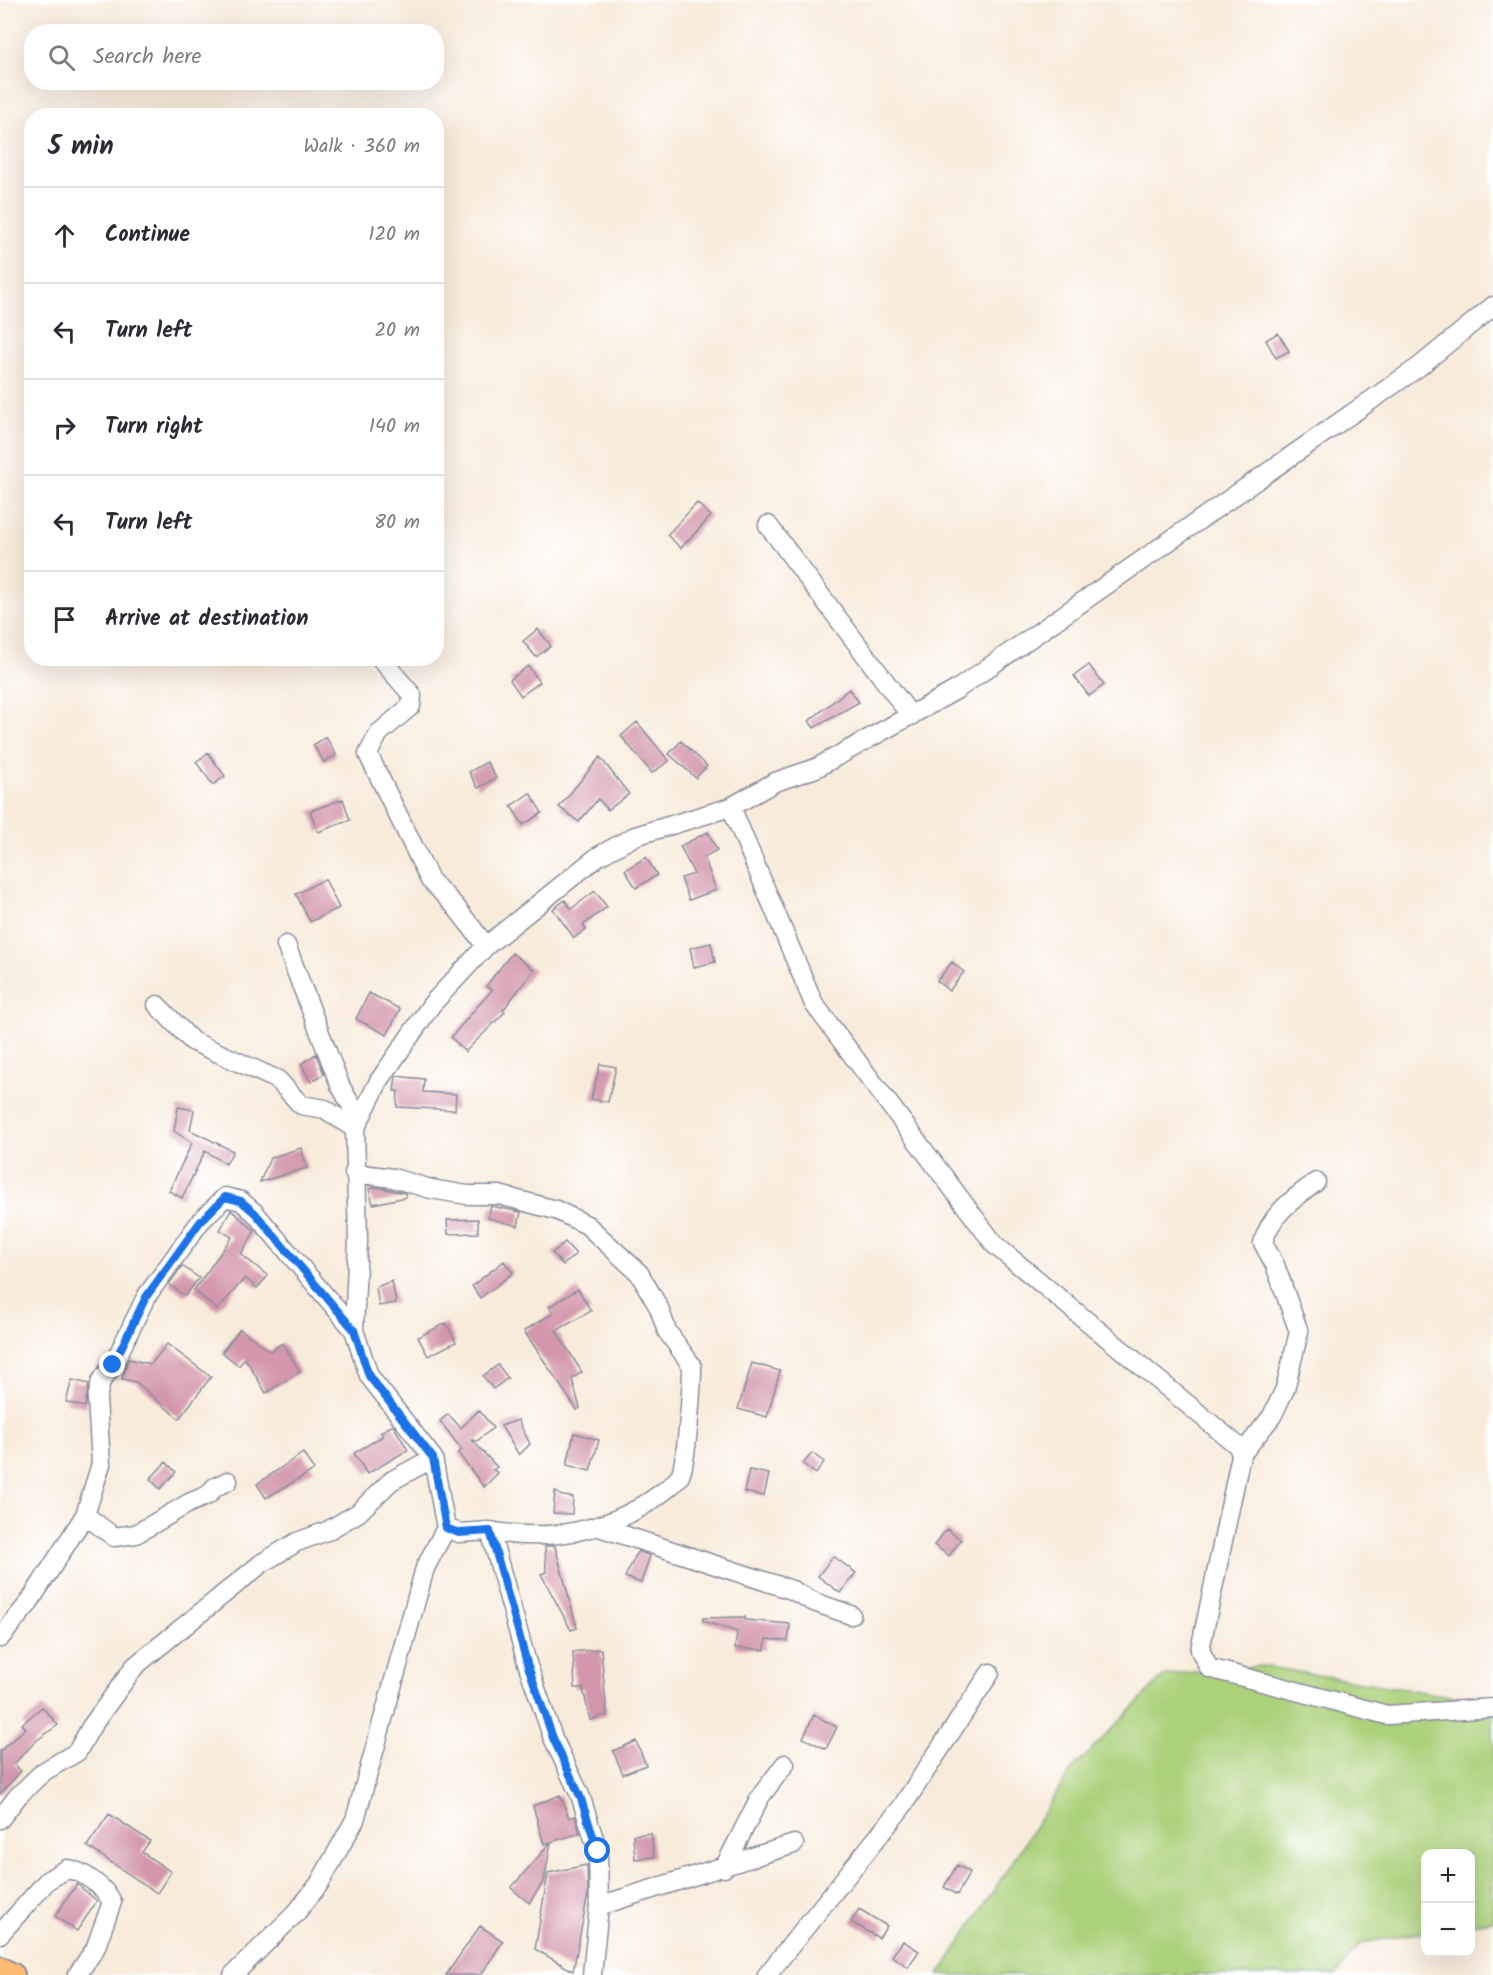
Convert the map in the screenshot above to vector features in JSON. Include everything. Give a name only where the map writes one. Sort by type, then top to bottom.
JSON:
[{"type":"main road","points":[[0,1968],[13,1975]]},
{"type":"street","points":[[356,1123],[407,1038],[432,1004],[486,946],[597,857],[635,836],[731,807],[775,782],[816,768],[911,716],[1030,640],[1391,386],[1493,306]]},
{"type":"street","points":[[768,525],[911,716]]},
{"type":"street","points":[[387,666],[412,695],[411,706],[379,733],[368,754],[430,880],[455,906],[486,946]]},
{"type":"street","points":[[731,807],[814,1004],[995,1245],[1238,1446],[1241,1455]]},
{"type":"street","points":[[233,1975],[288,1920],[313,1891],[355,1820],[425,1568],[446,1528],[433,1458],[369,1376],[354,1330],[358,1241],[354,1173],[356,1123],[285,945]]},
{"type":"street","points":[[157,1005],[192,1041],[278,1080],[301,1105],[325,1109],[356,1123]]},
{"type":"street","points":[[354,1173],[393,1178],[431,1189],[467,1195],[499,1196],[556,1210],[587,1225],[639,1273],[659,1308],[667,1331],[692,1366],[687,1435],[680,1476],[668,1489],[634,1513],[599,1527],[533,1537],[490,1531],[459,1533],[446,1528]]},
{"type":"street","points":[[1316,1182],[1292,1200],[1267,1226],[1263,1243],[1275,1265],[1299,1332],[1285,1389],[1272,1416],[1241,1455],[1200,1650],[1209,1668],[1387,1715],[1493,1708]]},
{"type":"street","points":[[0,1638],[28,1604],[85,1515],[101,1464],[97,1400],[100,1381],[113,1365],[146,1297],[200,1222],[225,1197],[241,1201],[255,1213],[354,1330]]},
{"type":"street","points":[[0,1819],[18,1796],[43,1772],[77,1752],[135,1666],[262,1563],[297,1542],[327,1531],[358,1513],[391,1481],[433,1458]]},
{"type":"street","points":[[85,1515],[114,1537],[136,1534],[208,1495],[215,1487],[228,1480]]},
{"type":"street","points":[[599,1527],[792,1590],[814,1602],[851,1615]]},
{"type":"street","points":[[490,1531],[527,1663],[553,1738],[580,1796],[598,1851],[599,1906],[592,1975]]},
{"type":"street","points":[[766,1975],[901,1808],[990,1673]]},
{"type":"street","points":[[724,1868],[760,1797],[786,1764]]},
{"type":"street","points":[[599,1906],[794,1844]]},
{"type":"street","points":[[0,1934],[48,1880],[67,1869],[75,1870],[107,1892],[111,1902],[94,1948],[77,1975]]},
{"type":"green space","points":[[1261,1666],[1493,1703],[1493,1921],[1475,1923],[1475,1849],[1421,1849],[1421,1933],[1361,1943],[1336,1975],[939,1975],[1071,1771],[1165,1675]]},
{"type":"building","points":[[1278,333],[1289,351],[1276,358],[1266,340]]},
{"type":"building","points":[[697,503],[711,516],[681,548],[667,535]]},
{"type":"building","points":[[538,629],[551,646],[536,657],[523,641]]},
{"type":"building","points":[[1089,665],[1104,685],[1089,696],[1074,676]]},
{"type":"building","points":[[528,666],[540,682],[521,696],[510,680]]},
{"type":"building","points":[[849,689],[859,702],[814,728],[809,721]]},
{"type":"building","points":[[637,722],[669,761],[652,773],[621,736]]},
{"type":"building","points":[[326,737],[336,755],[324,762],[313,745]]},
{"type":"building","points":[[681,741],[707,766],[696,778],[669,754]]},
{"type":"building","points":[[208,753],[225,776],[213,785],[196,762]]},
{"type":"building","points":[[600,757],[629,794],[608,810],[598,799],[579,822],[559,807]]},
{"type":"building","points":[[487,762],[496,778],[478,788],[469,772]]},
{"type":"building","points":[[530,793],[542,813],[523,825],[511,806]]},
{"type":"building","points":[[343,799],[350,820],[318,832],[310,811]]},
{"type":"building","points":[[708,832],[717,850],[704,857],[716,890],[689,900],[681,878],[694,874],[680,846]]},
{"type":"building","points":[[646,857],[657,875],[636,888],[625,870]]},
{"type":"building","points":[[325,879],[339,908],[310,922],[296,894]]},
{"type":"building","points":[[595,891],[607,907],[583,925],[586,929],[574,938],[553,909],[565,900],[571,909]]},
{"type":"building","points":[[711,943],[715,962],[694,967],[690,948]]},
{"type":"building","points":[[512,953],[534,970],[503,1010],[505,1012],[465,1052],[451,1037],[492,990],[486,986]]},
{"type":"building","points":[[952,962],[964,972],[949,991],[937,981]]},
{"type":"building","points":[[369,993],[400,1009],[387,1035],[356,1019]]},
{"type":"building","points":[[316,1054],[324,1074],[311,1082],[301,1064]]},
{"type":"building","points":[[600,1064],[616,1067],[608,1102],[591,1099]]},
{"type":"building","points":[[396,1076],[424,1079],[423,1092],[456,1094],[455,1110],[397,1107],[398,1091],[394,1091]]},
{"type":"building","points":[[178,1107],[194,1110],[190,1130],[233,1151],[226,1164],[205,1151],[182,1198],[169,1191],[192,1143],[174,1131]]},
{"type":"building","points":[[301,1148],[307,1168],[260,1182],[270,1158]]},
{"type":"building","points":[[377,1187],[405,1193],[406,1197],[373,1204],[369,1189]]},
{"type":"building","points":[[491,1206],[521,1212],[518,1226],[488,1218]]},
{"type":"building","points":[[231,1210],[255,1231],[241,1254],[268,1276],[257,1288],[245,1278],[217,1310],[194,1290],[232,1237],[220,1230]]},
{"type":"building","points":[[478,1219],[478,1233],[448,1234],[447,1220]]},
{"type":"building","points":[[565,1242],[576,1254],[563,1265],[552,1253]]},
{"type":"building","points":[[504,1261],[513,1273],[480,1298],[472,1286]]},
{"type":"building","points":[[182,1266],[199,1278],[185,1296],[169,1284]]},
{"type":"building","points":[[392,1281],[396,1303],[379,1306],[376,1287]]},
{"type":"building","points":[[578,1289],[591,1311],[556,1331],[582,1372],[572,1379],[580,1408],[577,1410],[524,1331],[553,1313],[549,1307]]},
{"type":"building","points":[[446,1323],[456,1342],[428,1356],[418,1337]]},
{"type":"building","points":[[240,1329],[270,1351],[283,1343],[300,1372],[266,1393],[245,1358],[239,1366],[222,1352]]},
{"type":"building","points":[[167,1344],[211,1377],[179,1419],[136,1382],[122,1379],[128,1359],[151,1364]]},
{"type":"building","points":[[752,1363],[780,1371],[767,1417],[738,1409]]},
{"type":"building","points":[[498,1365],[508,1378],[493,1389],[483,1376]]},
{"type":"building","points":[[72,1380],[89,1384],[85,1407],[66,1402]]},
{"type":"building","points":[[479,1410],[493,1428],[477,1441],[472,1440],[497,1467],[493,1470],[498,1473],[484,1487],[458,1453],[462,1450],[440,1421],[448,1414],[461,1428]]},
{"type":"building","points":[[518,1420],[530,1444],[519,1455],[501,1426]]},
{"type":"building","points":[[393,1425],[408,1450],[367,1474],[354,1453],[383,1436],[381,1432]]},
{"type":"building","points":[[574,1433],[599,1440],[590,1471],[567,1465]]},
{"type":"building","points":[[303,1453],[314,1470],[266,1498],[257,1484]]},
{"type":"building","points":[[812,1453],[824,1462],[816,1474],[803,1464]]},
{"type":"building","points":[[166,1462],[176,1472],[160,1489],[150,1479]]},
{"type":"building","points":[[749,1470],[769,1474],[764,1496],[744,1492]]},
{"type":"building","points":[[555,1491],[562,1496],[573,1497],[572,1514],[553,1513]]},
{"type":"building","points":[[947,1529],[961,1540],[949,1556],[934,1545]]},
{"type":"building","points":[[545,1546],[555,1546],[577,1628],[571,1630],[541,1574],[546,1572]]},
{"type":"building","points":[[638,1551],[650,1556],[641,1583],[625,1577]]},
{"type":"building","points":[[833,1556],[856,1573],[840,1593],[818,1576]]},
{"type":"building","points":[[745,1617],[745,1620],[790,1624],[788,1641],[766,1639],[765,1650],[735,1648],[737,1632],[703,1621],[703,1618]]},
{"type":"building","points":[[601,1649],[607,1715],[590,1720],[583,1688],[575,1688],[573,1652]]},
{"type":"building","points":[[42,1707],[58,1725],[36,1741],[14,1764],[21,1771],[0,1794],[0,1751],[26,1728],[22,1724]]},
{"type":"building","points":[[814,1715],[837,1727],[826,1749],[803,1738]]},
{"type":"building","points":[[636,1741],[646,1765],[623,1774],[613,1751]]},
{"type":"building","points":[[560,1795],[569,1818],[575,1816],[580,1833],[544,1844],[533,1806]]},
{"type":"building","points":[[109,1814],[150,1841],[142,1852],[171,1872],[157,1893],[87,1846]]},
{"type":"building","points":[[651,1833],[654,1857],[635,1859],[633,1835]]},
{"type":"building","points":[[551,1842],[544,1881],[529,1903],[511,1888]]},
{"type":"building","points":[[587,1865],[588,1894],[573,1971],[535,1949],[548,1873]]},
{"type":"building","points":[[957,1865],[970,1872],[957,1895],[944,1887]]},
{"type":"building","points":[[77,1884],[97,1901],[77,1931],[55,1916]]},
{"type":"building","points":[[859,1909],[887,1926],[879,1938],[851,1922]]},
{"type":"building","points":[[480,1926],[503,1941],[481,1975],[446,1975]]},
{"type":"building","points":[[903,1941],[919,1951],[908,1967],[892,1956]]},
{"type":"route","points":[[113,1365],[146,1297],[200,1222],[225,1197],[241,1201],[273,1232],[283,1249],[310,1275],[354,1330],[369,1376],[433,1458],[446,1528],[459,1533],[490,1531],[497,1564],[527,1663],[553,1738],[580,1796],[598,1851]]}]
